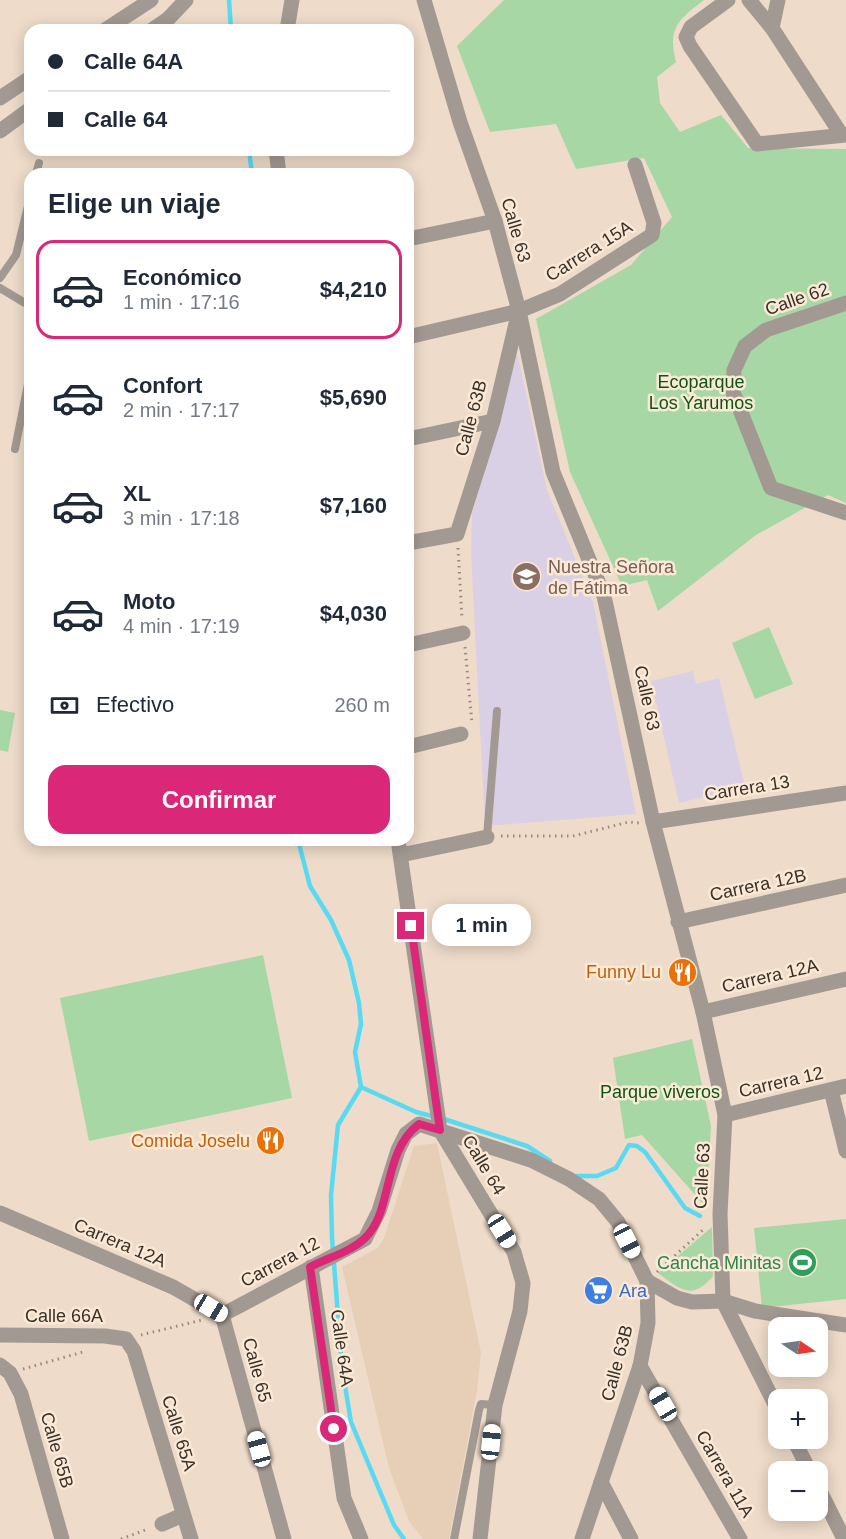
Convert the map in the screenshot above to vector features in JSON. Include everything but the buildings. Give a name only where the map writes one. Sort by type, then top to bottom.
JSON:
[{"type":"street","points":[[114,24],[151,0]]},
{"type":"street","points":[[161,24],[186,0]]},
{"type":"street","points":[[288,24],[292,0]]},
{"type":"street","name":"Calle 63","points":[[424,0],[460,122],[495,220],[519,311],[553,472],[604,596],[653,822],[703,1012],[725,1115],[720,1214],[723,1301],[768,1390]]},
{"type":"street","points":[[728,0],[691,27],[686,37],[757,144],[844,134],[772,28],[748,0]]},
{"type":"street","points":[[772,28],[778,0]]},
{"type":"street","points":[[0,98],[24,82]]},
{"type":"street","points":[[0,130],[24,113]]},
{"type":"street","name":"Carrera 15A","points":[[414,336],[519,311],[560,294],[652,235],[654,223],[635,165]]},
{"type":"street","points":[[414,238],[495,220]]},
{"type":"street","name":"Calle 62","points":[[846,303],[766,330],[745,346],[734,370],[733,392],[771,488],[846,513]]},
{"type":"street","name":"Calle 63B","points":[[414,542],[457,534],[493,421],[519,311]]},
{"type":"street","points":[[414,438],[493,421]]},
{"type":"street","points":[[414,644],[463,633]]},
{"type":"street","points":[[414,746],[462,734]]},
{"type":"street","name":"Carrera 13","points":[[653,822],[846,792]]},
{"type":"street","points":[[399,848],[487,837]]},
{"type":"street","name":"Calle 64","points":[[399,848],[440,1130],[514,1252],[523,1283],[520,1311],[495,1405],[480,1539]]},
{"type":"street","name":"Carrera 12B","points":[[678,922],[846,885]]},
{"type":"street","name":"Carrera 12A","points":[[703,1012],[846,979]]},
{"type":"street","points":[[838,1088],[846,1151]]},
{"type":"street","name":"Carrera 12","points":[[725,1115],[838,1088]]},
{"type":"street","name":"Carrera 12","points":[[222,1315],[310,1267],[351,1248],[364,1239],[373,1226],[398,1150],[406,1134],[419,1124],[440,1130]]},
{"type":"street","name":"Calle 63B","points":[[440,1130],[531,1160],[569,1179],[599,1199],[618,1222],[647,1281],[648,1323],[640,1366],[582,1539]]},
{"type":"street","name":"Carrera 12A","points":[[0,1213],[173,1287],[222,1315]]},
{"type":"street","name":"Calle 64A","points":[[310,1267],[344,1498],[362,1539]]},
{"type":"street","points":[[647,1281],[677,1298],[692,1302],[723,1301],[755,1311],[846,1325]]},
{"type":"street","name":"Calle 65","points":[[222,1315],[284,1539]]},
{"type":"street","name":"Calle 66A","points":[[0,1335],[105,1336],[126,1339]]},
{"type":"street","name":"Calle 65A","points":[[126,1339],[134,1351],[191,1539]]},
{"type":"street","name":"Carrera 11A","points":[[640,1366],[740,1539]]},
{"type":"street","name":"Calle 65B","points":[[5,1369],[21,1394],[62,1539]]},
{"type":"street","points":[[601,1482],[631,1539]]},
{"type":"street","points":[[828,1507],[844,1538]]},
{"type":"street","points":[[162,1524],[183,1515]]},
{"type":"lane","points":[[38,168],[39,163]]},
{"type":"lane","points":[[0,278],[16,255],[24,222]]},
{"type":"lane","points":[[0,288],[24,302]]},
{"type":"lane","points":[[15,449],[24,404]]},
{"type":"lane","points":[[487,837],[497,711]]},
{"type":"lane","points":[[454,1539],[478,1410],[481,1404],[495,1405]]},
{"type":"path","points":[[487,837],[573,837],[629,822],[653,822]]},
{"type":"path","points":[[647,1281],[720,1214]]},
{"type":"path","points":[[126,1339],[222,1315]]},
{"type":"path","points":[[5,1369],[84,1351]]},
{"type":"path","points":[[122,1539],[162,1524]]},
{"type":"shaded area","name":"Nuestra Señora de Fátima","points":[[517,352],[547,490],[593,602],[636,814],[485,826],[471,553],[472,515]]},
{"type":"shaded area","points":[[693,671],[696,684],[719,678],[745,787],[679,803],[651,681]]},
{"type":"shaded area","points":[[437,1143],[481,1353],[477,1391],[449,1539],[423,1539],[409,1521],[389,1468],[342,1267],[378,1248],[384,1238],[414,1146]]},
{"type":"green space","name":"Ecoparque Los Yarumos","points":[[504,0],[704,0],[677,25],[673,41],[676,62],[657,77],[660,103],[680,132],[721,115],[748,148],[846,149],[846,503],[828,495],[756,535],[658,611],[647,580],[622,586],[570,472],[536,319],[631,265],[672,217],[644,158],[576,169],[556,124],[490,132],[457,46]]},
{"type":"green space","points":[[769,627],[793,684],[755,699],[732,643]]},
{"type":"green space","points":[[0,710],[15,713],[8,752],[0,750]]},
{"type":"green space","points":[[263,955],[292,1098],[89,1141],[60,998]]},
{"type":"green space","name":"Parque viveros","points":[[692,1039],[711,1126],[706,1207],[642,1135],[625,1139],[613,1058]]},
{"type":"green space","name":"Cancha Minitas","points":[[846,1219],[846,1299],[762,1308],[754,1228]]},
{"type":"green space","points":[[712,1227],[713,1276],[706,1284],[692,1291],[686,1290],[658,1273]]},
{"type":"waterway","points":[[229,0],[231,24]]},
{"type":"waterway","points":[[250,156],[251,168]]},
{"type":"waterway","points":[[300,846],[310,886],[331,920],[349,960],[359,1003],[361,1024],[355,1052],[361,1087],[338,1125],[331,1195],[342,1368],[351,1422],[394,1525],[404,1539]]},
{"type":"waterway","points":[[361,1087],[416,1112],[527,1146],[550,1161]]},
{"type":"waterway","points":[[576,1176],[597,1176],[616,1168],[629,1145],[637,1146],[645,1152],[685,1208],[700,1216]]},
{"type":"place","name":"Nuestra Señora de Fátima","points":[[527,577]]},
{"type":"place","name":"Funny Lu","points":[[682,972]]},
{"type":"place","name":"Comida Joselu","points":[[271,1141]]},
{"type":"place","name":"Cancha Minitas","points":[[802,1263]]},
{"type":"place","name":"Ara","points":[[598,1291]]},
{"type":"route","points":[[334,1429],[310,1267],[351,1248],[364,1239],[373,1226],[398,1150],[406,1134],[419,1124],[440,1130],[411,926]]}]
